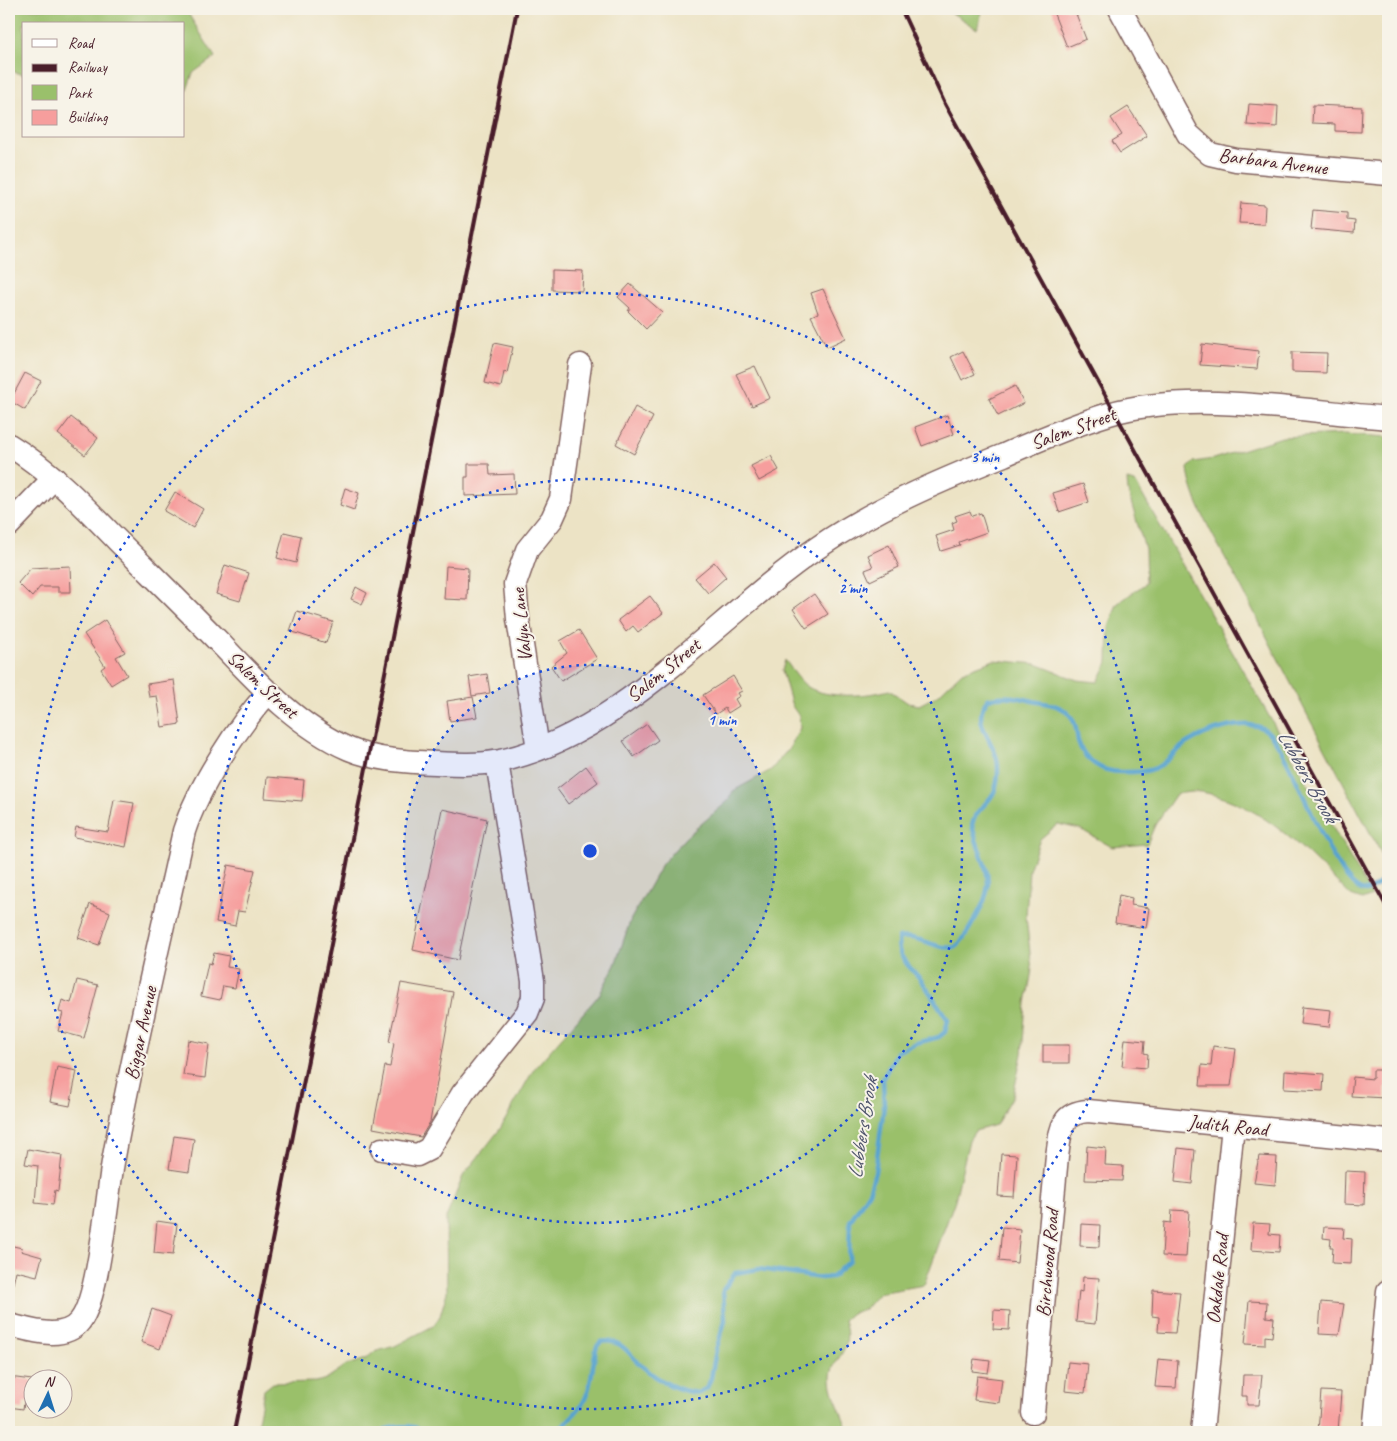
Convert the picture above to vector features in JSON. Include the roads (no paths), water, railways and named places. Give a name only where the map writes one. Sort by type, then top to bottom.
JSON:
[{"type":"street","name":"Barbara Avenue","points":[[1120,9],[1188,134],[1210,154],[1236,160],[1388,174]]},
{"type":"street","name":"Valyn Lane","points":[[538,749],[518,619],[515,584],[527,550],[552,520],[561,499],[580,365]]},
{"type":"street","name":"Salem Street","points":[[9,445],[54,478],[269,692],[313,728],[339,744],[358,752],[425,763],[459,764],[497,762],[538,749],[587,726],[626,700],[770,583],[861,520],[962,472],[1077,424],[1128,409],[1186,403],[1265,407],[1388,418]]},
{"type":"street","points":[[9,525],[54,478]]},
{"type":"street","name":"Biggar Avenue","points":[[9,1326],[39,1331],[64,1332],[76,1326],[86,1313],[94,1280],[114,1161],[184,831],[198,798],[226,750],[269,692]]},
{"type":"street","points":[[382,1149],[417,1155],[429,1149],[463,1093],[523,1018],[531,1003],[533,981],[497,762]]},
{"type":"street","name":"Judith Road","points":[[1069,1116],[1088,1111],[1388,1141]]},
{"type":"street","name":"Birchwood Road","points":[[1033,1414],[1061,1127],[1069,1116]]},
{"type":"street","name":"Oakdale Road","points":[[1202,1432],[1233,1126]]},
{"type":"street","points":[[1374,1432],[1388,1291]]},
{"type":"waterway","name":"Lubbers Brook","points":[[558,1432],[585,1399],[590,1386],[597,1346],[601,1342],[608,1341],[619,1344],[642,1366],[661,1380],[683,1390],[698,1393],[707,1388],[711,1378],[716,1350],[725,1321],[723,1290],[735,1273],[759,1269],[821,1278],[832,1277],[849,1261],[850,1221],[869,1192],[875,1172],[884,1106],[883,1078],[897,1052],[916,1043],[939,1037],[945,1032],[948,1020],[924,984],[902,958],[898,945],[899,938],[914,938],[941,947],[955,947],[963,939],[974,921],[986,893],[987,873],[972,825],[978,812],[993,794],[998,777],[997,759],[984,729],[981,715],[988,699],[1003,697],[1019,698],[1060,707],[1073,719],[1078,741],[1089,760],[1101,768],[1116,772],[1141,772],[1156,768],[1187,743],[1216,730],[1239,725],[1260,727],[1268,732],[1290,766],[1328,847],[1341,870],[1354,885],[1366,891],[1388,877]]},
{"type":"waterway","name":"Lubbers Brook","points":[[379,1432],[404,1426],[428,1432]]},
{"type":"railway","points":[[234,1432],[517,9]]},
{"type":"railway","points":[[901,9],[945,104],[1388,909]]}]
